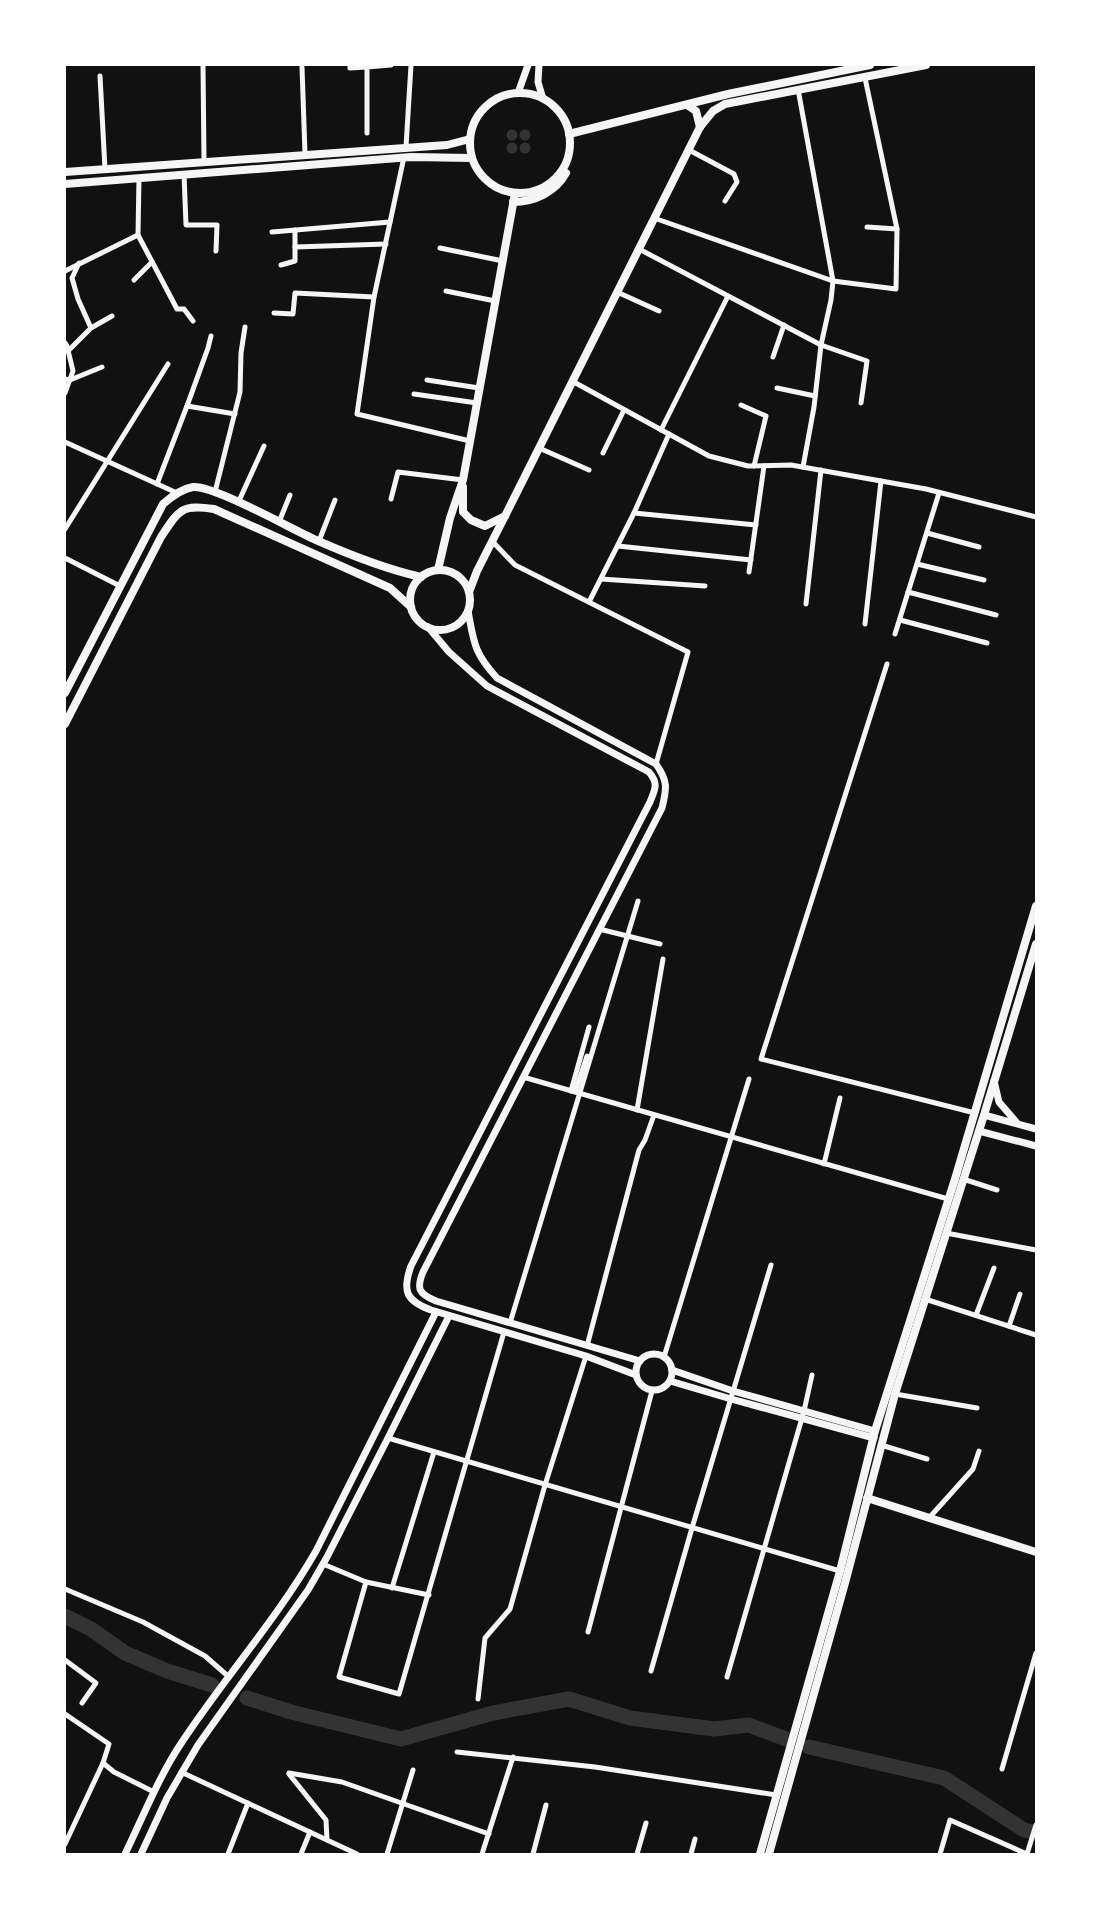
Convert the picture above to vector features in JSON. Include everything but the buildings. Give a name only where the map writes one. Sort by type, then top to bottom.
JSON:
[{"type":"main road","points":[[518,93],[528,65]]},
{"type":"main road","points":[[539,65],[538,82],[543,98]]},
{"type":"main road","points":[[572,133],[728,94],[870,65]]},
{"type":"main road","points":[[469,592],[492,541],[688,150],[700,127],[713,111],[725,104],[926,65]]},
{"type":"main road","points":[[513,202],[528,201],[545,194],[559,182],[570,165],[576,140],[572,133],[564,120],[555,108],[543,98],[518,93],[502,97],[488,105],[474,124],[470,140],[472,158],[477,170],[491,184],[502,190],[515,193],[532,192],[554,180],[564,167],[572,133]]},
{"type":"main road","points":[[687,105],[699,115],[700,127]]},
{"type":"main road","points":[[65,172],[448,144],[470,140]]},
{"type":"main road","points":[[65,184],[404,157],[448,156],[472,158]]},
{"type":"main road","points":[[438,570],[450,518],[462,480],[470,441],[515,193]]},
{"type":"main road","points":[[462,480],[463,512],[471,520],[485,526],[505,516]]},
{"type":"main road","points":[[65,693],[163,504],[177,493],[193,487],[215,492],[319,541],[395,571],[420,577],[438,570],[451,572],[459,576],[465,582],[470,600],[468,611],[463,620],[453,627],[438,630],[428,627]]},
{"type":"main road","points":[[65,724],[166,531],[174,518],[184,510],[194,506],[214,508],[390,588],[411,607],[418,620],[428,627],[449,652],[487,686],[649,772],[655,779],[656,788],[650,802],[406,1279],[406,1292],[412,1302],[436,1312],[586,1356],[636,1375],[643,1387],[652,1391],[663,1388],[670,1380],[672,1370],[664,1357],[651,1354],[640,1361],[636,1375]]},
{"type":"main road","points":[[354,572],[360,558]]},
{"type":"main road","points":[[411,607],[411,593],[420,577]]},
{"type":"main road","points":[[468,611],[474,644],[483,663],[497,678],[656,764],[665,776],[666,791],[662,808],[419,1281],[419,1288],[427,1297],[447,1304],[640,1361]]},
{"type":"main road","points":[[95,635],[108,641]]},
{"type":"main road","points":[[760,1854],[948,1199],[1036,906]]},
{"type":"main road","points":[[580,938],[592,944]]},
{"type":"main road","points":[[769,1854],[840,1602],[867,1498],[879,1437],[895,1394],[979,1131],[1036,944]]},
{"type":"main road","points":[[994,1081],[999,1102],[1020,1125]]},
{"type":"main road","points":[[974,1113],[1036,1129]]},
{"type":"main road","points":[[970,1129],[1036,1146]]},
{"type":"main road","points":[[125,1854],[154,1792],[181,1743],[297,1583],[311,1559],[436,1312]]},
{"type":"main road","points":[[141,1854],[182,1772],[198,1745],[308,1590],[323,1564],[449,1316]]},
{"type":"main road","points":[[428,1328],[440,1333]]},
{"type":"main road","points":[[672,1370],[803,1415],[879,1437]]},
{"type":"main road","points":[[670,1380],[731,1399],[803,1415]]},
{"type":"main road","points":[[867,1498],[1036,1552]]},
{"type":"street","points":[[203,65],[204,161]]},
{"type":"street","points":[[350,66],[391,65]]},
{"type":"street","points":[[406,147],[411,65]]},
{"type":"street","points":[[302,66],[305,154]]},
{"type":"street","points":[[367,67],[367,133]]},
{"type":"street","points":[[100,76],[105,169]]},
{"type":"street","points":[[654,218],[832,281],[896,288],[897,229],[865,78]]},
{"type":"street","points":[[798,89],[832,281],[832,300],[821,345],[816,396],[803,467]]},
{"type":"street","points":[[688,150],[734,174],[737,182],[726,202]]},
{"type":"street","points":[[404,157],[374,297],[356,414],[470,441]]},
{"type":"street","points":[[184,174],[186,225],[218,225],[216,251]]},
{"type":"street","points":[[139,178],[138,235],[177,309],[184,310],[193,321]]},
{"type":"street","points":[[272,232],[390,222]]},
{"type":"street","points":[[867,228],[897,229]]},
{"type":"street","points":[[281,265],[295,261],[295,230]]},
{"type":"street","points":[[65,271],[138,235]]},
{"type":"street","points":[[295,246],[386,244]]},
{"type":"street","points":[[440,248],[502,260]]},
{"type":"street","points":[[638,249],[821,345],[867,361],[861,403]]},
{"type":"street","points":[[80,262],[72,278],[78,299],[91,328]]},
{"type":"street","points":[[134,280],[152,262]]},
{"type":"street","points":[[446,291],[495,301]]},
{"type":"street","points":[[617,292],[659,311]]},
{"type":"street","points":[[274,313],[292,314],[295,293],[374,297]]},
{"type":"street","points":[[661,430],[728,296]]},
{"type":"street","points":[[65,393],[67,379],[72,371],[67,347],[91,328],[112,316]]},
{"type":"street","points":[[773,357],[784,325]]},
{"type":"street","points":[[215,492],[240,392],[241,353],[245,327]]},
{"type":"street","points":[[157,484],[188,406],[211,336]]},
{"type":"street","points":[[65,529],[168,364]]},
{"type":"street","points":[[67,379],[102,368]]},
{"type":"street","points":[[427,380],[479,388]]},
{"type":"street","points":[[572,381],[710,456],[724,461],[754,466],[791,465],[821,470],[939,493],[1036,517]]},
{"type":"street","points":[[777,388],[816,396]]},
{"type":"street","points":[[414,394],[476,403]]},
{"type":"street","points":[[741,405],[766,416],[754,466]]},
{"type":"street","points":[[188,406],[235,414]]},
{"type":"street","points":[[603,453],[624,410]]},
{"type":"street","points":[[589,602],[618,546],[669,434]]},
{"type":"street","points":[[65,442],[177,493]]},
{"type":"street","points":[[238,503],[264,446]]},
{"type":"street","points":[[539,448],[589,470]]},
{"type":"street","points":[[749,572],[764,466]]},
{"type":"street","points":[[806,604],[821,470]]},
{"type":"street","points":[[391,499],[398,472],[462,480]]},
{"type":"street","points":[[865,624],[881,481]]},
{"type":"street","points":[[896,634],[939,493]]},
{"type":"street","points":[[279,522],[290,495]]},
{"type":"street","points":[[319,541],[335,500]]},
{"type":"street","points":[[634,512],[756,525]]},
{"type":"street","points":[[927,533],[978,546]]},
{"type":"street","points":[[492,541],[515,564],[688,652],[656,764]]},
{"type":"street","points":[[618,546],[751,560]]},
{"type":"street","points":[[65,558],[120,586]]},
{"type":"street","points":[[917,564],[984,580]]},
{"type":"street","points":[[601,579],[705,586]]},
{"type":"street","points":[[908,592],[996,615]]},
{"type":"street","points":[[900,620],[987,644]]},
{"type":"street","points":[[887,664],[761,1059],[974,1113]]},
{"type":"street","points":[[510,1323],[638,901],[573,1092]]},
{"type":"street","points":[[599,929],[660,944]]},
{"type":"street","points":[[637,1110],[663,959]]},
{"type":"street","points":[[573,1092],[589,1027]]},
{"type":"street","points":[[523,1077],[948,1199]]},
{"type":"street","points":[[664,1357],[733,1138],[749,1079]]},
{"type":"street","points":[[824,1164],[840,1098]]},
{"type":"street","points":[[587,1346],[639,1150],[645,1140],[654,1115]]},
{"type":"street","points":[[963,1179],[997,1190]]},
{"type":"street","points":[[946,1233],[1036,1250]]},
{"type":"street","points":[[651,1671],[771,1265]]},
{"type":"street","points":[[976,1315],[994,1268]]},
{"type":"street","points":[[1009,1326],[1020,1294]]},
{"type":"street","points":[[924,1299],[1036,1335]]},
{"type":"street","points":[[366,1582],[339,1677],[399,1694],[504,1332]]},
{"type":"street","points":[[478,1699],[485,1638],[510,1609],[545,1485],[586,1356]]},
{"type":"street","points":[[727,1677],[803,1415],[812,1375]]},
{"type":"street","points":[[588,1632],[652,1391]]},
{"type":"street","points":[[895,1394],[977,1408]]},
{"type":"street","points":[[879,1437],[927,1459]]},
{"type":"street","points":[[388,1438],[840,1571]]},
{"type":"street","points":[[929,1518],[973,1469],[979,1451]]},
{"type":"street","points":[[392,1588],[434,1452]]},
{"type":"street","points":[[323,1564],[366,1582],[429,1595]]},
{"type":"street","points":[[65,1589],[143,1622],[205,1656],[229,1677]]},
{"type":"street","points":[[1002,1769],[1036,1653]]},
{"type":"street","points":[[65,1660],[96,1683],[82,1703]]},
{"type":"street","points":[[65,1714],[110,1744],[65,1844]]},
{"type":"street","points":[[458,1752],[595,1767],[776,1795]]},
{"type":"street","points":[[482,1854],[513,1757]]},
{"type":"street","points":[[103,1763],[114,1772],[154,1792]]},
{"type":"street","points":[[387,1854],[413,1770]]},
{"type":"street","points":[[182,1772],[356,1854]]},
{"type":"street","points":[[327,1840],[326,1820],[289,1773],[342,1782],[488,1834]]},
{"type":"street","points":[[228,1854],[248,1803]]},
{"type":"street","points":[[533,1854],[546,1805]]},
{"type":"street","points":[[940,1854],[950,1820],[1027,1854],[1036,1825]]},
{"type":"street","points":[[637,1854],[646,1823]]},
{"type":"street","points":[[301,1854],[310,1832]]},
{"type":"street","points":[[691,1854],[695,1838]]},
{"type":"shaded area","points":[[512,129],[518,135],[512,141],[506,135]]},
{"type":"shaded area","points":[[525,129],[531,135],[525,141],[519,135]]},
{"type":"shaded area","points":[[512,142],[518,148],[512,154],[506,148]]},
{"type":"shaded area","points":[[525,142],[531,148],[525,154],[519,148]]},
{"type":"waterway","points":[[65,1616],[91,1629],[125,1653],[167,1671],[212,1685]]},
{"type":"waterway","points":[[247,1698],[291,1712],[401,1739],[493,1713],[569,1699],[630,1718],[714,1729],[749,1725],[786,1739]]},
{"type":"waterway","points":[[809,1747],[944,1778],[1024,1830],[1036,1833]]}]
